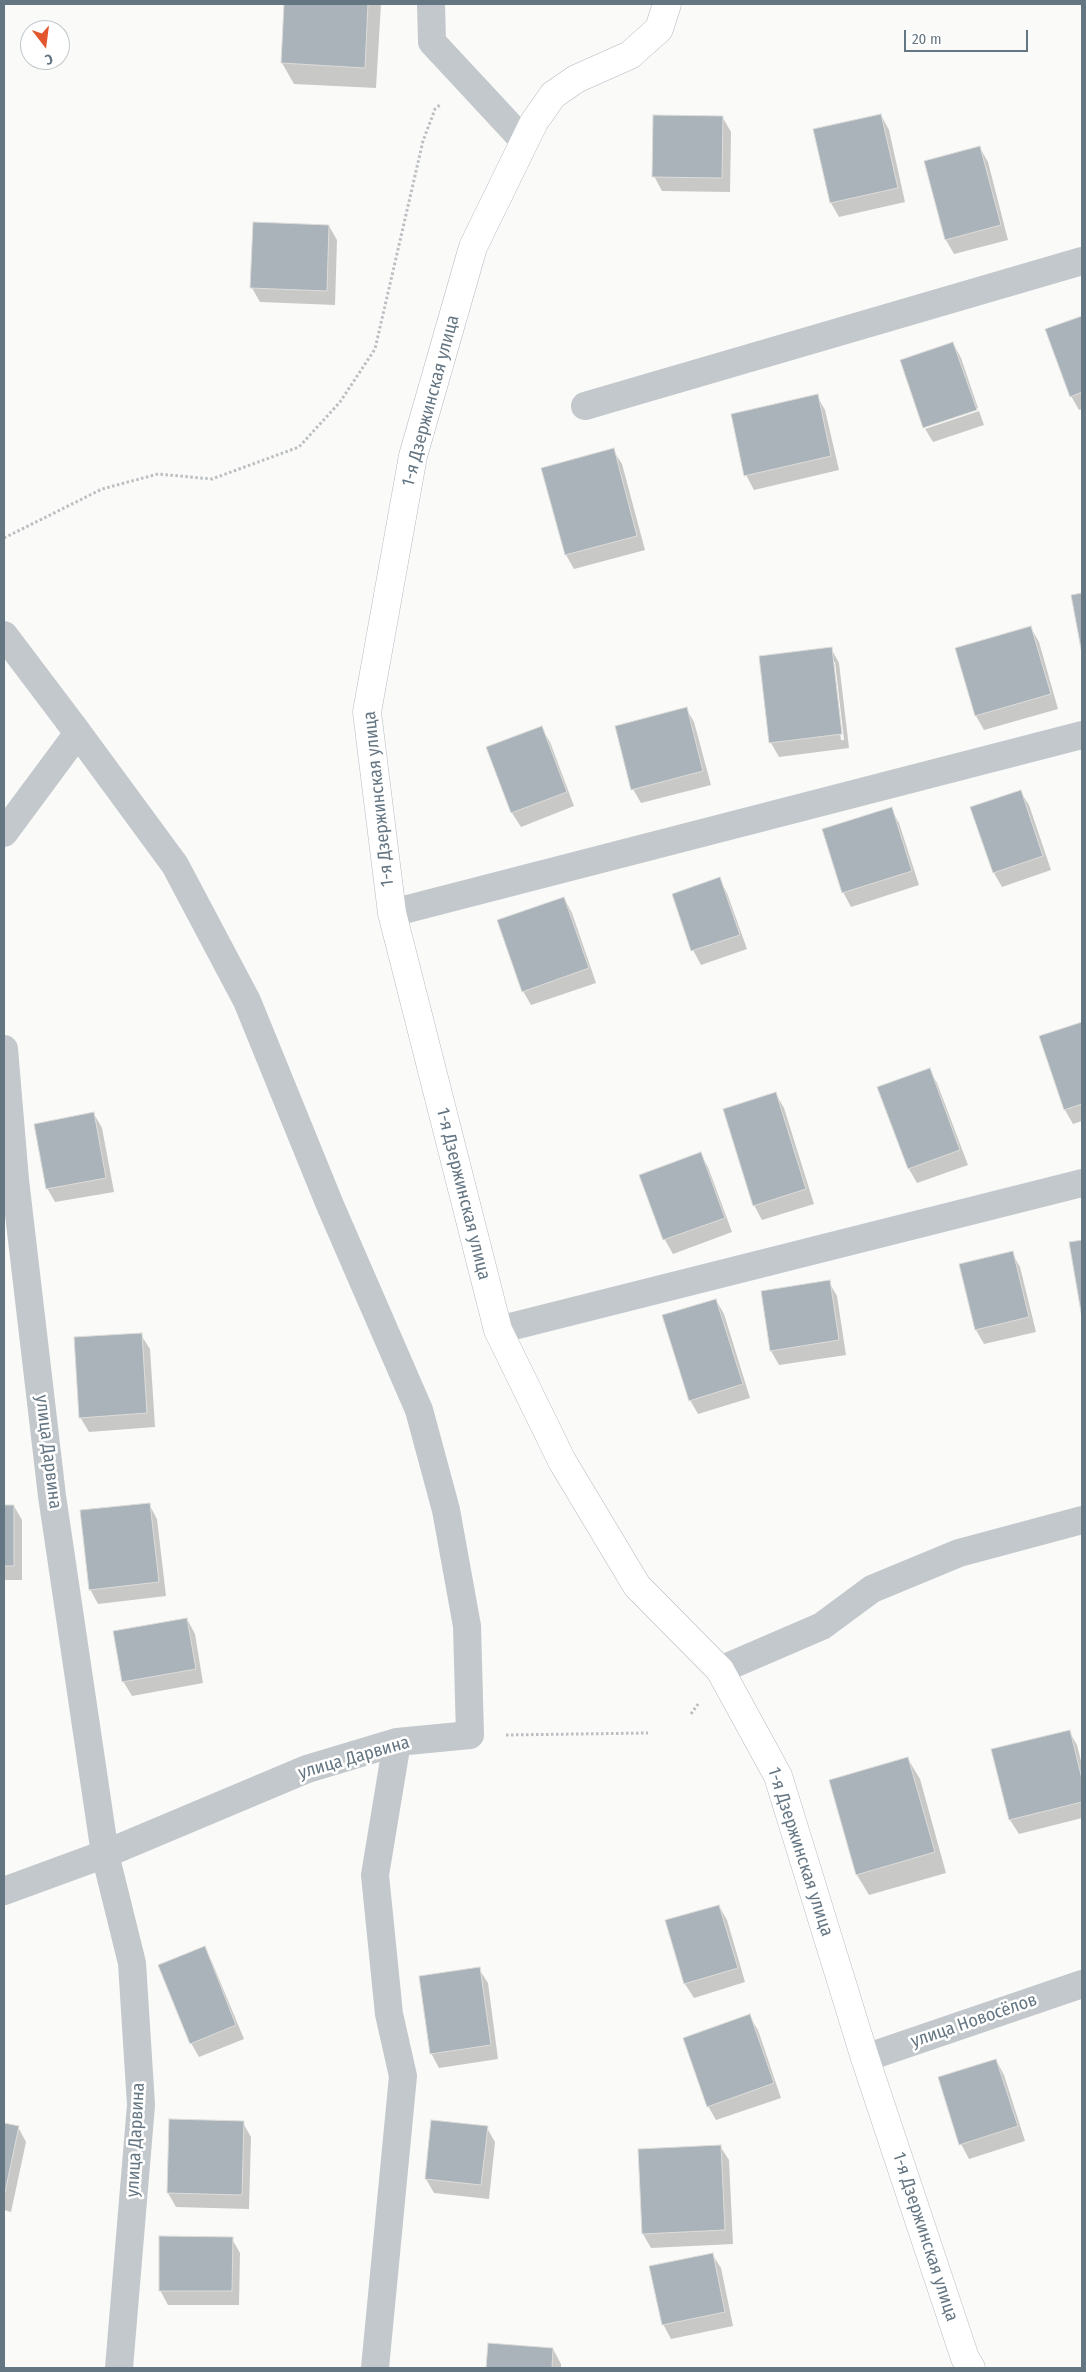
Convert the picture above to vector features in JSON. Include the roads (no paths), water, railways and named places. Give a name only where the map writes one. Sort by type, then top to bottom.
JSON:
[{"type":"street","points":[[431,4],[432,42],[524,141]]},
{"type":"street","name":"1-я Дзержинская улица","points":[[667,4],[659,29],[630,55],[576,79],[553,95],[534,122],[524,141],[473,248],[413,456],[367,712],[392,913],[498,1330],[562,1461],[637,1586],[720,1670],[778,1776],[865,2058],[965,2358],[971,2368]]},
{"type":"street","points":[[585,406],[1082,261]]},
{"type":"street","points":[[4,635],[78,733],[4,833]]},
{"type":"street","name":"улица Дарвина","points":[[4,1891],[105,1854],[306,1769],[397,1742],[470,1735],[467,1626],[446,1510],[419,1410],[330,1205],[247,1000],[175,865],[78,733]]},
{"type":"street","points":[[392,913],[1082,735]]},
{"type":"street","name":"улица Дарвина","points":[[4,1049],[15,1180],[52,1496],[105,1854],[132,1963],[141,2105],[120,2368]]},
{"type":"street","points":[[498,1330],[1082,1183]]},
{"type":"street","points":[[720,1670],[822,1626],[872,1589],[959,1553],[1082,1520]]},
{"type":"street","points":[[375,2368],[403,2076],[389,2014],[375,1874],[397,1742]]},
{"type":"street","name":"улица Новосёлов","points":[[865,2058],[1082,1984]]}]
